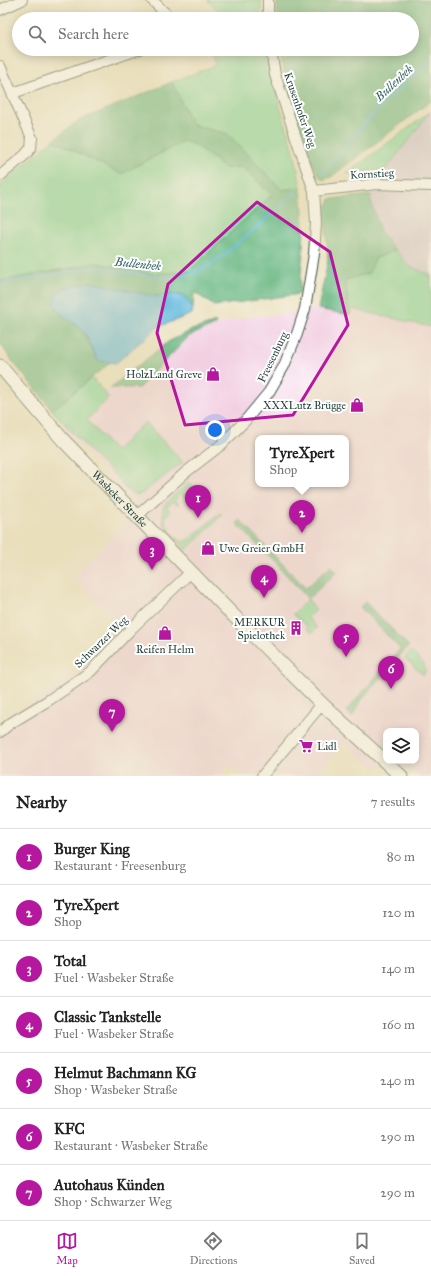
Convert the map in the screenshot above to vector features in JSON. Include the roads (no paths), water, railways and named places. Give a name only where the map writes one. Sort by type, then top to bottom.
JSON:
[{"type":"main road","name":"Wasbeker Straße","points":[[0,366],[63,440],[191,572],[322,704],[401,776]]},
{"type":"street","points":[[0,10],[22,0]]},
{"type":"street","points":[[152,0],[164,12]]},
{"type":"street","points":[[268,0],[268,12]]},
{"type":"street","points":[[13,93],[120,56]]},
{"type":"street","name":"Krusenhofer Weg","points":[[272,56],[275,76],[310,178]]},
{"type":"street","points":[[0,66],[32,138],[31,148],[25,156],[0,176]]},
{"type":"street","name":"Freesenburg","points":[[137,516],[186,472],[226,440],[245,421],[269,392],[284,366],[298,334],[305,309],[314,254],[316,224],[314,191],[310,178]]},
{"type":"street","name":"Kornstieg","points":[[314,191],[377,184],[431,186]]},
{"type":"street","name":"Schwarzer Weg","points":[[0,732],[10,723],[49,700],[90,672],[132,628],[191,572]]},
{"type":"street","points":[[262,776],[322,704]]},
{"type":"water","points":[[91,282],[153,296],[175,294],[185,297],[193,308],[192,314],[158,327],[116,363],[98,361],[82,330],[63,316],[57,308],[55,302],[55,296],[62,289]]},
{"type":"waterway","name":"Bullenbek","points":[[322,173],[373,114],[431,60]]},
{"type":"waterway","name":"Bullenbek","points":[[0,283],[93,268],[165,277],[193,273],[219,259],[296,193]]},
{"type":"place","name":"HolzLand Greve","points":[[213,374]]},
{"type":"place","name":"XXXLutz Brügge","points":[[357,405]]},
{"type":"place","name":"Burger King","points":[[198,518]]},
{"type":"place","name":"TyreXpert","points":[[302,533]]},
{"type":"place","name":"Uwe Greier GmbH","points":[[208,548]]},
{"type":"place","name":"Total","points":[[152,570]]},
{"type":"place","name":"Classic Tankstelle","points":[[264,598]]},
{"type":"place","name":"MERKUR Spielothek","points":[[296,628]]},
{"type":"place","name":"Reifen Helm","points":[[165,633]]},
{"type":"place","name":"Helmut Bachmann KG","points":[[346,657]]},
{"type":"place","name":"KFC","points":[[391,689]]},
{"type":"place","name":"Autohaus Künden","points":[[112,732]]},
{"type":"place","name":"Lidl","points":[[306,746]]}]
